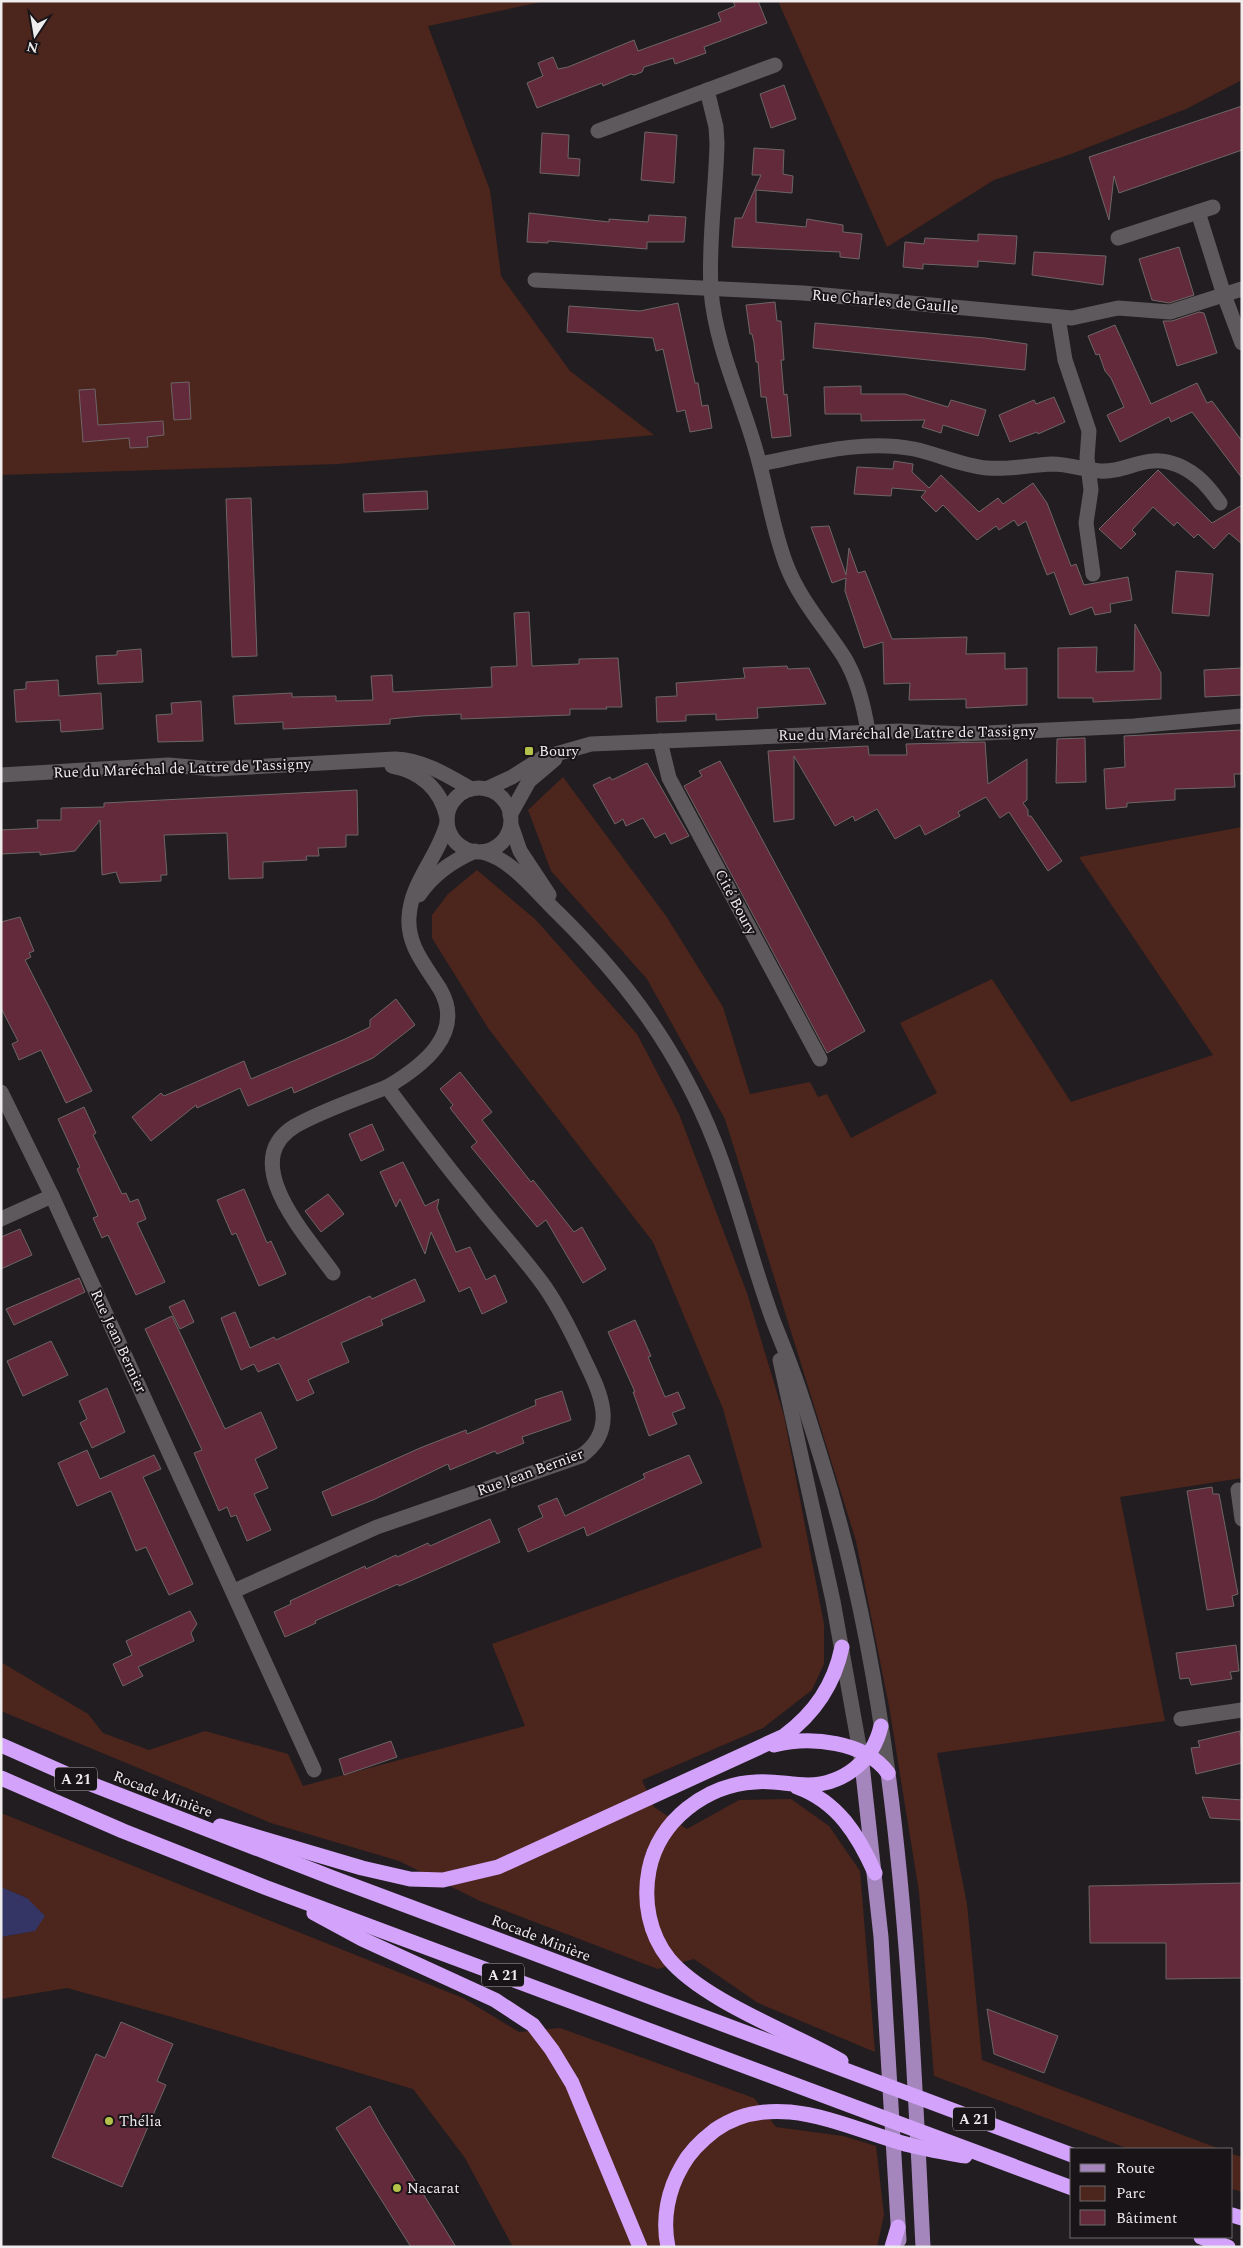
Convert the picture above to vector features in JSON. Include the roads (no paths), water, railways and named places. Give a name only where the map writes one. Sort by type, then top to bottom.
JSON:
[{"type":"highway","points":[[153,1809],[250,1834],[394,1877],[426,1881],[443,1880],[498,1867],[760,1749],[784,1736],[816,1708],[834,1675],[842,1646]]},
{"type":"highway","points":[[877,2082],[812,2044],[733,2005],[698,1984],[670,1961],[662,1949],[651,1923],[646,1898],[650,1868],[661,1839],[680,1815],[704,1797],[724,1788],[757,1781],[806,1785],[823,1783],[842,1776],[864,1757],[878,1738],[881,1726]]},
{"type":"highway","points":[[760,1749],[797,1741],[828,1743],[882,1765],[888,1773]]},
{"type":"highway","name":"Rocade Minière","points":[[1,1745],[153,1809],[1070,2154]]},
{"type":"highway","name":"A 21","points":[[1,1778],[123,1831],[267,1888],[1070,2187]]},
{"type":"highway","points":[[781,1782],[814,1794],[835,1809],[860,1841],[875,1873]]},
{"type":"highway","points":[[267,1888],[362,1939],[494,2000],[533,2025],[552,2050],[572,2083],[640,2247]]},
{"type":"highway","points":[[668,2247],[665,2224],[667,2207],[677,2175],[686,2158],[697,2145],[721,2127],[749,2115],[763,2112],[804,2113],[849,2125],[902,2143],[1007,2164]]},
{"type":"highway","points":[[892,2247],[898,2227]]},
{"type":"highway","points":[[1204,2238],[1228,2247]]},
{"type":"main road","points":[[864,1757],[887,2022],[899,2247]]},
{"type":"main road","points":[[888,1773],[904,1903],[923,2247]]},
{"type":"street","points":[[598,132],[775,65]]},
{"type":"street","points":[[707,90],[716,127],[717,143],[711,289],[720,343],[760,464],[776,537],[786,565],[809,608],[844,658],[859,688],[868,732]]},
{"type":"street","points":[[1118,238],[1213,207]]},
{"type":"street","points":[[1198,212],[1224,295],[1242,343]]},
{"type":"street","name":"Rue Charles de Gaulle","points":[[535,280],[803,293],[1058,317],[1085,316],[1129,307],[1164,313],[1242,289]]},
{"type":"street","points":[[1058,317],[1065,360],[1088,421],[1088,469],[1092,490],[1086,535],[1093,574]]},
{"type":"street","points":[[760,464],[838,448],[866,445],[914,449],[987,468],[1051,464],[1102,471],[1141,462],[1165,462],[1195,475],[1208,487],[1220,503]]},
{"type":"street","name":"Rue du Maréchal de Lattre de Tassigny","points":[[1,775],[168,765],[215,769],[385,759],[413,761],[432,767],[478,789],[512,778],[542,758],[572,749],[603,743],[868,732],[912,731],[963,734],[1143,726],[1242,716]]},
{"type":"street","name":"Cité Boury","points":[[660,741],[669,778],[820,1059]]},
{"type":"street","name":"Rue du Maréchal de Lattre de Tassigny","points":[[510,820],[529,781],[543,768],[572,749]]},
{"type":"street","name":"Rue du Maréchal de Lattre de Tassigny","points":[[363,761],[399,767],[418,775],[438,794],[447,820]]},
{"type":"street","points":[[333,1273],[280,1197],[273,1175],[273,1156],[281,1139],[296,1126],[387,1087],[415,1068],[433,1052],[441,1041],[447,1021],[446,1002],[413,944],[409,916],[419,879],[440,843],[454,799],[478,789],[502,798],[516,843],[531,868],[581,936]]},
{"type":"street","points":[[447,820],[454,840],[461,846],[494,856],[516,872],[581,936],[629,990],[654,1025],[683,1072],[716,1146],[768,1307],[790,1364],[832,1496],[860,1608],[888,1773]]},
{"type":"street","points":[[409,916],[418,896],[430,880],[452,862],[478,851],[491,849],[502,841],[510,820]]},
{"type":"street","name":"Rue Jean Bernier","points":[[234,1591],[377,1527],[575,1458],[589,1450],[600,1434],[604,1414],[601,1395],[556,1304],[535,1274],[472,1198],[387,1087]]},
{"type":"street","name":"Rue Jean Bernier","points":[[1,1092],[52,1196],[234,1591],[314,1770]]},
{"type":"street","points":[[1,1219],[52,1196]]},
{"type":"street","points":[[768,1307],[811,1497],[864,1757]]},
{"type":"street","points":[[1238,1490],[1242,1519]]},
{"type":"street","points":[[1181,1718],[1242,1710]]},
{"type":"place","name":"Boury","points":[[529,751]]},
{"type":"place","name":"Thélia","points":[[109,2121]]},
{"type":"place","name":"Nacarat","points":[[397,2188]]}]
